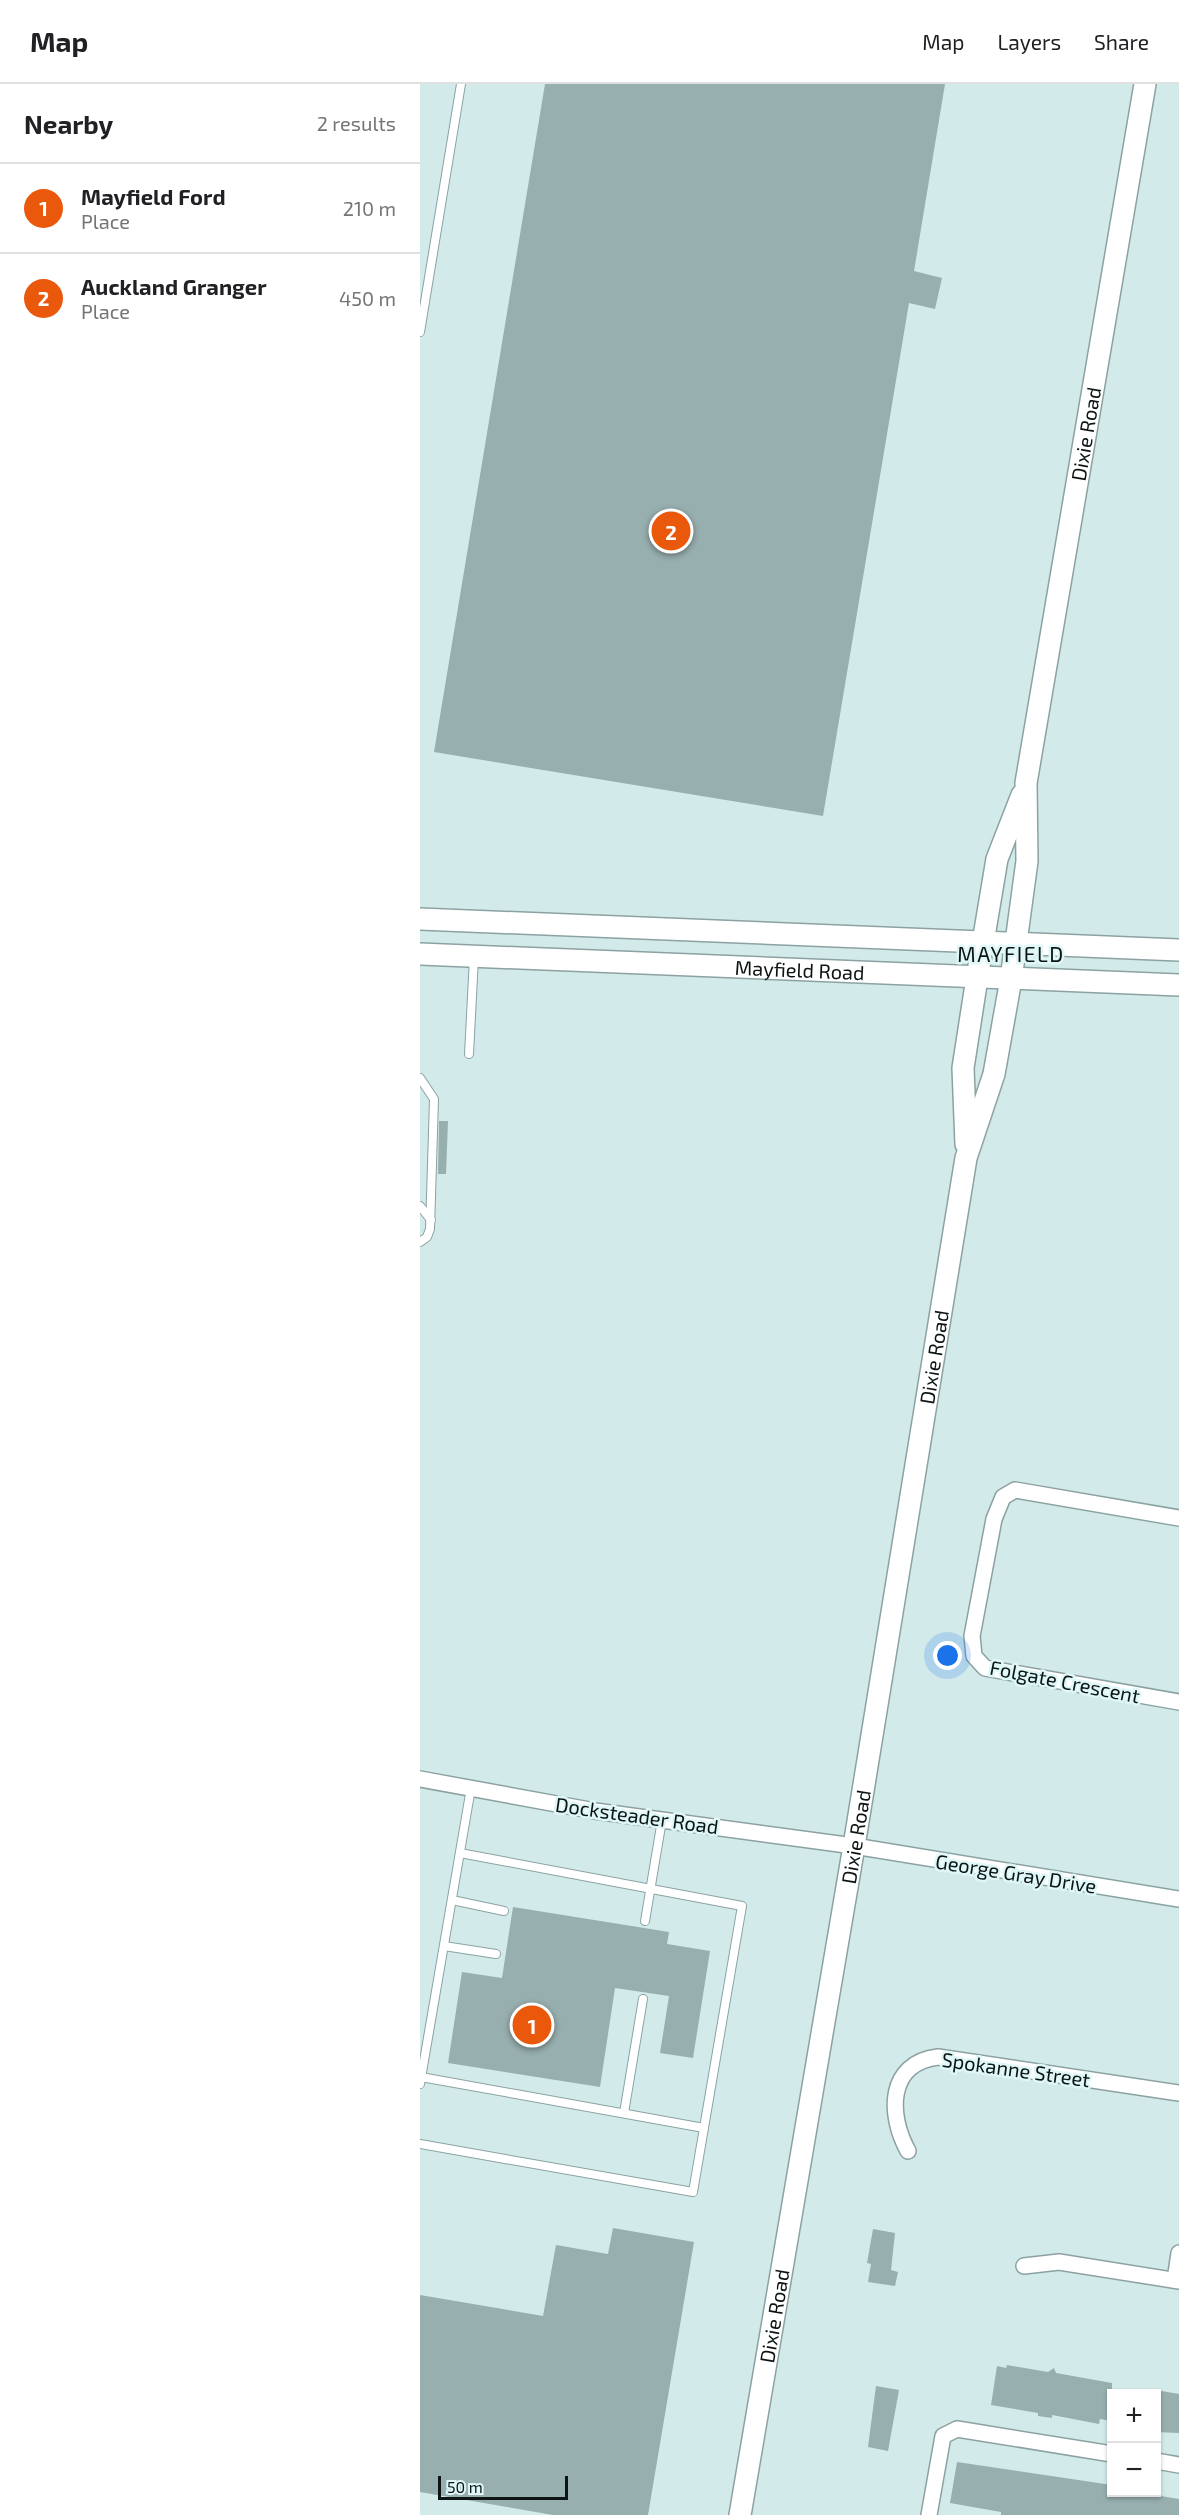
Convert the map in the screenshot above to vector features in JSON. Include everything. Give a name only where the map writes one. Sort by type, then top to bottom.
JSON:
[{"type":"main road","name":"Dixie Road","points":[[740,2515],[854,1846],[966,1158],[994,1074],[1011,979],[1027,861],[1026,783],[1145,84]]},
{"type":"main road","name":"Dixie Road","points":[[966,1158],[963,1068],[977,978],[997,860],[1026,783]]},
{"type":"main road","name":"Mayfield Road","points":[[420,919],[1179,950]]},
{"type":"main road","name":"Mayfield Road","points":[[420,954],[1179,985]]},
{"type":"street","name":"Folgate Crescent","points":[[1179,1518],[1015,1490],[1003,1497],[994,1519],[972,1636],[975,1656],[985,1668],[1179,1702]]},
{"type":"street","name":"Docksteader Road","points":[[420,1779],[662,1820],[854,1846]]},
{"type":"street","name":"George Gray Drive","points":[[854,1846],[1179,1899]]},
{"type":"street","name":"Spokanne Street","points":[[908,2151],[896,2126],[895,2097],[902,2077],[922,2059],[938,2057],[1179,2092]]},
{"type":"street","points":[[1024,2266],[1059,2262],[1177,2280],[1179,2253]]},
{"type":"street","points":[[929,2515],[943,2436],[957,2429],[1107,2453]]},
{"type":"street","points":[[1161,2463],[1179,2465]]},
{"type":"lane","points":[[420,332],[461,84]]},
{"type":"lane","points":[[469,1054],[475,956]]},
{"type":"lane","points":[[420,1242],[427,1237],[431,1220],[434,1099],[422,1080]]},
{"type":"lane","points":[[420,1206],[431,1220]]},
{"type":"lane","points":[[471,1788],[421,2081],[704,2128]]},
{"type":"lane","points":[[645,1921],[662,1820]]},
{"type":"lane","points":[[420,2144],[693,2192],[742,1906],[460,1853]]},
{"type":"lane","points":[[452,1900],[504,1911]]},
{"type":"lane","points":[[444,1946],[496,1954]]},
{"type":"lane","points":[[624,2114],[643,1999]]},
{"type":"building","points":[[545,84],[945,84],[914,271],[942,278],[935,309],[909,303],[823,816],[434,752]]},
{"type":"building","points":[[439,1121],[448,1121],[446,1174],[438,1174]]},
{"type":"building","points":[[513,1907],[669,1932],[667,1944],[710,1951],[693,2058],[660,2053],[669,1996],[615,1988],[600,2087],[448,2063],[462,1972],[502,1978]]},
{"type":"building","points":[[613,2228],[694,2242],[648,2515],[553,2515],[420,2492],[420,2295],[543,2316],[556,2245],[608,2254]]},
{"type":"building","points":[[873,2229],[895,2233],[891,2270],[898,2272],[895,2286],[868,2282],[871,2264],[867,2263]]},
{"type":"building","points":[[1007,2365],[1048,2372],[1054,2368],[1056,2373],[1112,2383],[1112,2389],[1107,2389],[1107,2420],[1100,2419],[1099,2424],[1052,2415],[1052,2418],[1038,2416],[1038,2413],[991,2405],[997,2366],[1006,2368]]},
{"type":"building","points":[[876,2386],[899,2390],[888,2451],[868,2447]]},
{"type":"building","points":[[1161,2391],[1179,2394],[1179,2433],[1161,2432]]},
{"type":"building","points":[[957,2462],[1107,2484],[1107,2497],[1161,2496],[1179,2499],[1179,2515],[1001,2515],[1001,2512],[950,2503]]},
{"type":"place","name":"Auckland Granger","points":[[671,531]]},
{"type":"place","name":"Mayfield Ford","points":[[532,2025]]},
{"type":"district","name":"MAYFIELD","points":[[1011,953]]}]
